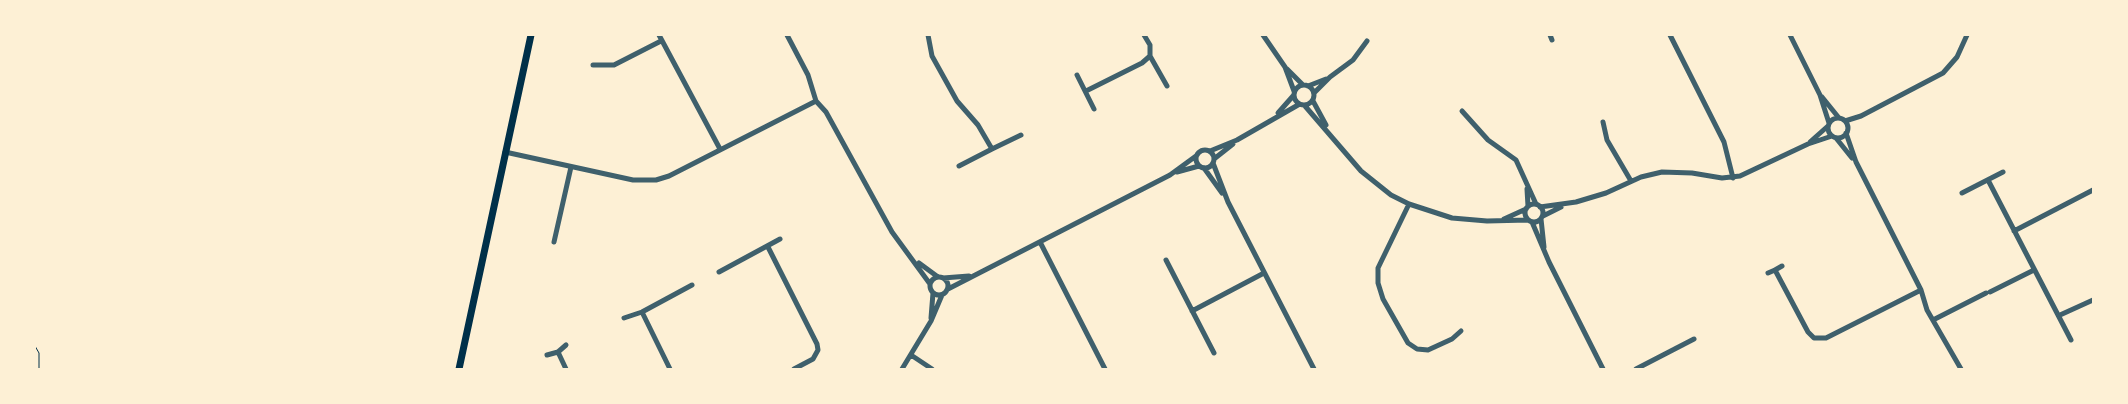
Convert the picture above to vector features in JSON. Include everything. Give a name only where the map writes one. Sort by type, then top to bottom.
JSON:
[{"type":"main road","points":[[459,369],[531,35]]},
{"type":"street","points":[[659,35],[720,149]]},
{"type":"street","points":[[787,35],[808,75],[816,101],[826,112],[892,232],[930,284],[933,293],[931,321]]},
{"type":"street","points":[[928,35],[930,50],[956,101],[978,125],[992,149]]},
{"type":"street","points":[[1144,35],[1150,45],[1150,56],[1167,86]]},
{"type":"street","points":[[1263,35],[1285,67],[1314,93]]},
{"type":"street","points":[[1670,35],[1724,142],[1733,178]]},
{"type":"street","points":[[1790,35],[1820,95],[1834,137],[1856,162]]},
{"type":"street","points":[[1501,220],[1527,208],[1566,204],[1606,193],[1630,181],[1653,173],[1672,171],[1733,178],[1758,169],[1808,144],[1834,137],[1847,130],[1861,116],[1947,70],[1957,57],[1966,37],[1959,36]]},
{"type":"street","points":[[594,65],[614,65],[661,41]]},
{"type":"street","points":[[1330,132],[1313,100],[1314,93],[1330,76],[1352,60],[1367,41]]},
{"type":"street","points":[[1086,91],[1142,63],[1150,56]]},
{"type":"street","points":[[1285,67],[1298,105]]},
{"type":"street","points":[[1077,75],[1094,109]]},
{"type":"street","points":[[1272,119],[1294,93],[1305,85],[1330,76]]},
{"type":"street","points":[[1820,95],[1842,119],[1856,162],[1921,290],[1933,320],[1961,369]]},
{"type":"street","points":[[1306,106],[1313,100]]},
{"type":"street","points":[[505,152],[633,180],[650,181],[668,176],[816,101]]},
{"type":"street","points":[[902,369],[931,321],[942,295],[948,289],[1170,175],[1202,150],[1210,151],[1237,140],[1298,105],[1306,106],[1330,132],[1361,171],[1384,190],[1409,204],[1452,218],[1530,221],[1542,217],[1566,204]]},
{"type":"street","points":[[1462,111],[1488,140],[1516,160],[1542,217],[1546,255]]},
{"type":"street","points":[[1808,144],[1829,124],[1842,119],[1861,116]]},
{"type":"street","points":[[1603,122],[1606,140],[1630,181]]},
{"type":"street","points":[[959,166],[1021,135]]},
{"type":"street","points":[[1170,175],[1202,167],[1213,161],[1237,140]]},
{"type":"street","points":[[1210,151],[1228,202],[1314,369]]},
{"type":"street","points":[[1196,156],[1228,202]]},
{"type":"street","points":[[554,242],[571,167]]},
{"type":"street","points":[[1962,193],[2003,172]]},
{"type":"street","points":[[1988,180],[2054,310],[2060,315],[2071,340]]},
{"type":"street","points":[[1527,186],[1527,208],[1525,215],[1530,221],[1603,369]]},
{"type":"street","points":[[2014,231],[2093,190]]},
{"type":"street","points":[[1409,204],[1378,268],[1378,283],[1383,299],[1408,343],[1417,349],[1428,350],[1452,339],[1461,331]]},
{"type":"street","points":[[719,272],[780,239]]},
{"type":"street","points":[[1040,242],[1105,369]]},
{"type":"street","points":[[768,247],[817,344],[818,350],[813,359],[794,369]]},
{"type":"street","points":[[914,260],[947,281],[948,289]]},
{"type":"street","points":[[1166,260],[1214,353]]},
{"type":"street","points":[[1768,273],[1782,266]]},
{"type":"street","points":[[1775,270],[1808,332],[1814,338],[1826,338],[1921,290]]},
{"type":"street","points":[[1933,320],[2034,270]]},
{"type":"street","points":[[1192,310],[1264,273]]},
{"type":"street","points":[[930,284],[940,278],[972,276]]},
{"type":"street","points":[[624,318],[642,312],[692,285]]},
{"type":"street","points":[[933,293],[942,295]]},
{"type":"street","points":[[2060,315],[2093,300]]},
{"type":"street","points":[[642,312],[670,369]]},
{"type":"street","points":[[1636,369],[1694,339]]},
{"type":"street","points":[[547,354],[558,352],[566,345]]},
{"type":"street","points":[[558,352],[566,369]]},
{"type":"street","points":[[910,355],[932,369]]},
{"type":"path","points":[[35,346],[39,353],[39,369]]}]
